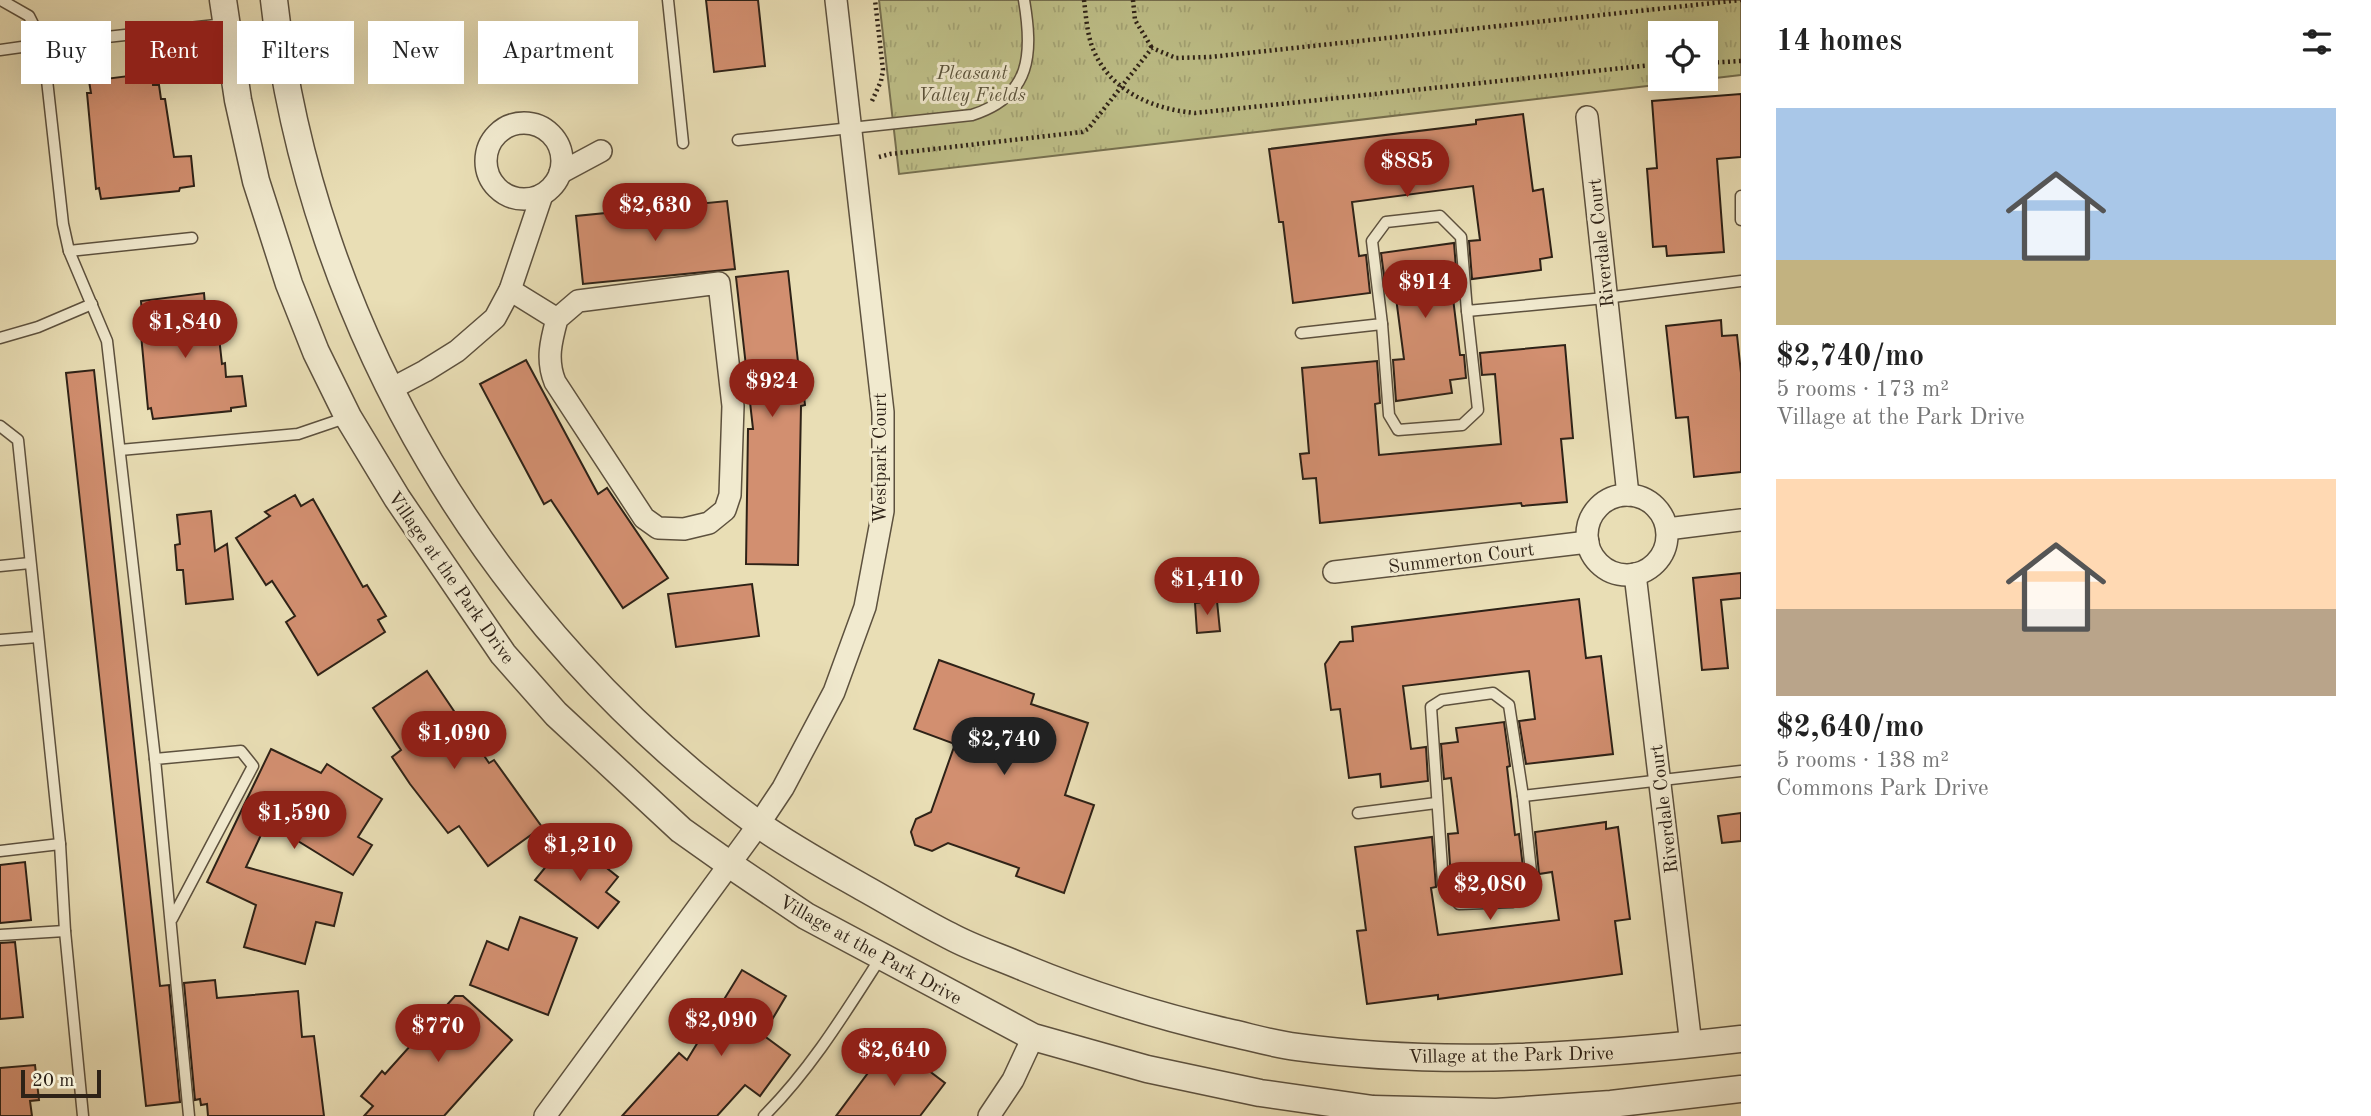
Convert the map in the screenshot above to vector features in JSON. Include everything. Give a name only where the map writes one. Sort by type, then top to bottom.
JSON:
[{"type":"street","name":"Village at the Park Drive","points":[[274,0],[287,78],[312,190],[344,284],[391,389],[422,449],[495,563],[560,642],[642,729],[759,824],[803,853],[953,938],[1070,986],[1194,1024],[1293,1047],[1437,1059],[1568,1056],[1741,1040]]},
{"type":"street","name":"Westpark Court","points":[[545,1116],[783,788],[834,692],[865,607],[883,511],[883,412],[836,0]]},
{"type":"street","name":"Village at the Park Drive","points":[[224,12],[238,100],[256,181],[289,284],[311,341],[348,418],[397,498],[503,654],[556,714],[681,830],[806,916],[1033,1037],[1147,1069],[1235,1088],[1373,1108],[1496,1112],[1611,1104],[1741,1089]]},
{"type":"street","name":"Riverdale Court","points":[[1587,117],[1628,495]]},
{"type":"street","points":[[528,124],[542,128],[558,144],[562,158],[560,173],[553,186],[542,195],[527,199],[513,197],[500,191],[488,172],[488,150],[495,137],[514,125],[528,124]]},
{"type":"street","points":[[558,144],[601,151],[560,173]]},
{"type":"street","points":[[391,389],[457,351],[495,318],[510,290],[542,195]]},
{"type":"street","points":[[513,197],[527,238]]},
{"type":"street","points":[[719,284],[733,406],[730,495],[725,510],[709,523],[684,529],[658,528],[644,518],[555,382],[549,368],[550,345],[557,319],[578,301],[719,284]]},
{"type":"street","points":[[510,290],[557,319]]},
{"type":"street","points":[[1628,495],[1648,500],[1664,518],[1667,529],[1663,552],[1656,562],[1635,574],[1622,574],[1600,564],[1588,542],[1587,528],[1592,515],[1612,498],[1628,495]]},
{"type":"street","points":[[1667,529],[1741,520]]},
{"type":"street","name":"Summerton Court","points":[[1334,572],[1588,542]]},
{"type":"street","name":"Riverdale Court","points":[[1635,574],[1691,1045]]},
{"type":"street","points":[[989,1116],[1013,1080],[1033,1037]]},
{"type":"lane","points":[[1,0],[29,16],[32,21]]},
{"type":"lane","points":[[668,0],[683,143]]},
{"type":"lane","points":[[738,140],[972,115],[999,103],[1014,89],[1026,66],[1030,41],[1024,0]]},
{"type":"lane","points":[[111,32],[224,12]]},
{"type":"lane","points":[[0,50],[21,47]]},
{"type":"lane","points":[[47,84],[63,225],[69,251],[107,341],[172,919],[189,1116]]},
{"type":"lane","points":[[1741,196],[1741,220]]},
{"type":"lane","points":[[1440,216],[1461,237],[1478,410],[1462,425],[1398,430],[1388,415],[1382,324],[1372,241],[1386,222],[1440,216]]},
{"type":"lane","points":[[69,251],[192,239]]},
{"type":"lane","points":[[1467,311],[1741,281]]},
{"type":"lane","points":[[0,338],[38,327],[92,304]]},
{"type":"lane","points":[[1301,333],[1382,324]]},
{"type":"lane","points":[[120,450],[298,434],[348,418]]},
{"type":"lane","points":[[0,426],[18,440],[60,844],[65,932],[83,1116]]},
{"type":"lane","points":[[0,566],[30,563]]},
{"type":"lane","points":[[0,640],[38,637]]},
{"type":"lane","points":[[1493,694],[1509,705],[1532,881],[1513,902],[1459,904],[1443,883],[1436,803],[1431,707],[1442,700],[1493,694]]},
{"type":"lane","points":[[155,759],[241,751],[253,766],[172,919]]},
{"type":"lane","points":[[1523,796],[1741,771]]},
{"type":"lane","points":[[1358,813],[1436,803]]},
{"type":"lane","points":[[0,851],[60,844]]},
{"type":"lane","points":[[0,935],[65,932]]},
{"type":"lane","points":[[764,1116],[785,1095],[818,1053],[881,957]]},
{"type":"path","points":[[872,101],[883,70],[875,0]]},
{"type":"path","points":[[1084,0],[1092,47],[1100,63],[1120,87],[1156,107],[1195,113],[1648,65]]},
{"type":"path","points":[[1133,0],[1135,20],[1152,48],[1176,58],[1210,57],[1741,1]]},
{"type":"path","points":[[879,157],[890,153],[1082,132],[1088,129],[1152,48]]},
{"type":"path","points":[[1718,62],[1741,61]]},
{"type":"green space","name":"Pleasant Valley Fields","points":[[879,0],[1741,0],[1741,75],[1718,78],[1718,21],[1648,21],[1648,86],[899,174]]},
{"type":"building","points":[[706,0],[758,0],[765,66],[714,72]]},
{"type":"building","points":[[125,76],[125,84],[159,85],[161,99],[165,99],[174,157],[191,156],[194,186],[180,188],[179,191],[101,199],[99,188],[96,189],[87,93],[91,93],[90,84],[111,84],[111,78]]},
{"type":"building","points":[[1741,94],[1741,157],[1717,159],[1724,252],[1667,256],[1666,246],[1653,247],[1647,169],[1657,168],[1652,101]]},
{"type":"building","points":[[1523,114],[1533,191],[1543,189],[1552,257],[1540,259],[1541,270],[1472,279],[1469,241],[1480,240],[1473,186],[1352,202],[1359,256],[1366,255],[1370,293],[1293,303],[1283,222],[1279,222],[1269,149],[1476,124],[1476,120]]},
{"type":"building","points":[[727,201],[735,269],[583,284],[576,216]]},
{"type":"building","points":[[1454,243],[1457,281],[1451,282],[1460,355],[1464,355],[1466,378],[1450,380],[1452,393],[1396,401],[1393,360],[1404,359],[1395,290],[1386,291],[1381,253]]},
{"type":"building","points":[[788,271],[805,405],[801,406],[798,565],[746,564],[748,429],[753,429],[736,277]]},
{"type":"building","points":[[204,293],[205,305],[211,305],[213,319],[217,319],[226,377],[242,376],[246,406],[231,408],[231,411],[153,419],[151,408],[148,409],[139,313],[142,313],[141,301]]},
{"type":"building","points":[[1721,320],[1722,336],[1737,335],[1741,373],[1741,472],[1694,477],[1688,417],[1676,418],[1666,326]]},
{"type":"building","points":[[1565,345],[1573,438],[1561,439],[1567,502],[1522,506],[1521,503],[1320,523],[1316,478],[1303,479],[1300,454],[1309,453],[1302,368],[1377,361],[1380,403],[1375,404],[1379,455],[1501,444],[1495,374],[1482,375],[1480,353]]},
{"type":"building","points":[[526,360],[598,494],[607,488],[668,578],[623,608],[551,500],[544,504],[480,384]]},
{"type":"building","points":[[94,370],[160,986],[169,985],[180,1102],[146,1106],[66,373]]},
{"type":"building","points":[[295,495],[301,506],[313,499],[363,587],[367,585],[386,616],[378,620],[385,632],[318,675],[286,622],[295,616],[272,581],[266,585],[236,538],[270,516],[265,512]]},
{"type":"building","points":[[211,511],[215,551],[227,544],[233,599],[186,604],[183,570],[177,570],[175,545],[180,544],[177,515]]},
{"type":"building","points":[[1741,573],[1741,598],[1721,600],[1728,668],[1702,670],[1693,578]]},
{"type":"building","points":[[752,584],[759,636],[676,647],[668,594]]},
{"type":"building","points":[[1579,599],[1586,658],[1601,656],[1613,754],[1526,764],[1519,721],[1535,719],[1529,671],[1403,686],[1411,749],[1426,747],[1428,781],[1381,787],[1380,774],[1349,778],[1340,709],[1331,710],[1325,664],[1340,642],[1353,641],[1352,627]]},
{"type":"building","points":[[1217,601],[1220,631],[1197,633],[1195,603]]},
{"type":"building","points":[[939,660],[1034,694],[1031,704],[1088,723],[1065,795],[1094,805],[1064,893],[1016,876],[1019,868],[948,843],[932,851],[915,845],[911,832],[916,819],[931,812],[955,744],[914,729]]},
{"type":"building","points":[[427,671],[489,763],[494,760],[542,827],[488,866],[459,826],[448,833],[410,784],[392,757],[401,750],[373,708]]},
{"type":"building","points":[[1504,722],[1515,835],[1519,834],[1524,876],[1454,885],[1451,880],[1448,834],[1458,833],[1451,778],[1444,779],[1441,744],[1458,742],[1456,728]]},
{"type":"building","points":[[271,749],[321,773],[327,764],[382,799],[358,837],[372,845],[353,875],[267,822],[246,867],[342,893],[334,926],[316,922],[305,964],[244,947],[256,905],[207,882]]},
{"type":"building","points":[[1741,813],[1741,841],[1722,843],[1718,816]]},
{"type":"building","points":[[1606,822],[1606,829],[1618,827],[1630,919],[1615,921],[1622,974],[1438,999],[1438,995],[1367,1004],[1357,931],[1366,930],[1355,847],[1432,837],[1436,887],[1431,888],[1438,935],[1559,920],[1552,872],[1539,874],[1535,832]]},
{"type":"building","points":[[569,838],[618,877],[606,892],[619,902],[598,928],[535,880]]},
{"type":"building","points":[[25,862],[31,920],[0,923],[0,865]]},
{"type":"building","points":[[520,917],[577,938],[548,1015],[470,985],[487,941],[508,950]]},
{"type":"building","points":[[15,942],[23,1017],[0,1019],[0,943]]},
{"type":"building","points":[[742,970],[786,996],[763,1035],[790,1055],[760,1096],[745,1085],[717,1116],[622,1116],[679,1053],[687,1060]]},
{"type":"building","points":[[215,980],[217,998],[298,991],[302,1037],[314,1036],[324,1116],[208,1116],[207,1104],[201,1105],[200,1099],[195,1100],[184,983]]},
{"type":"building","points":[[455,996],[463,996],[512,1040],[444,1116],[364,1116],[373,1106],[361,1096],[382,1071],[385,1074]]},
{"type":"building","points":[[891,1042],[945,1083],[920,1116],[836,1116]]},
{"type":"building","points":[[35,1065],[39,1100],[30,1101],[32,1116],[0,1116],[0,1068]]}]
